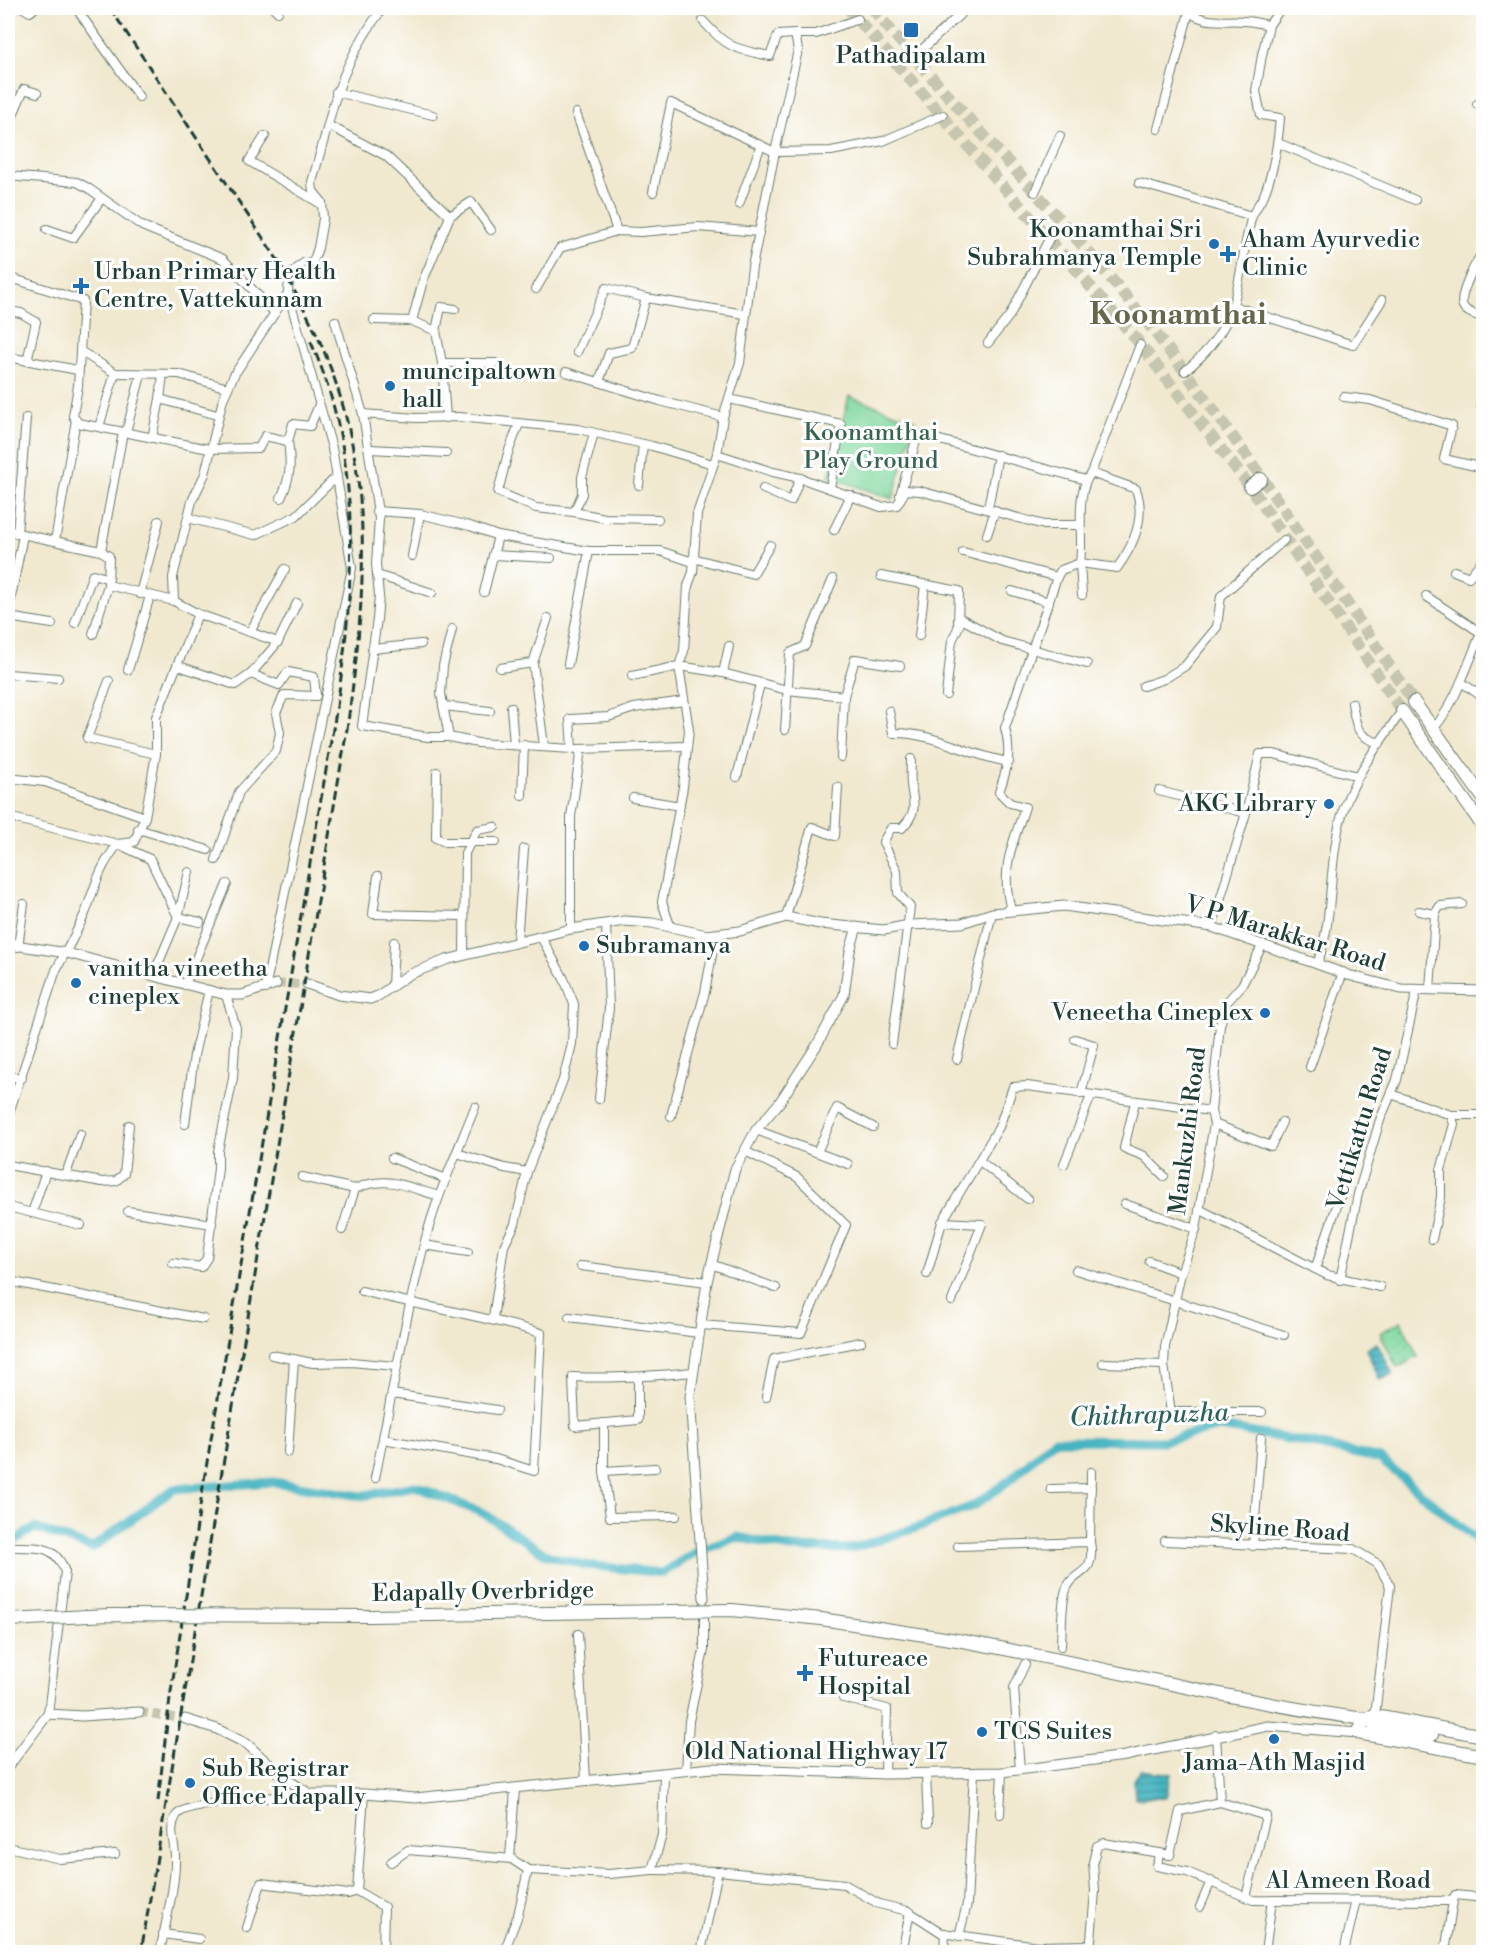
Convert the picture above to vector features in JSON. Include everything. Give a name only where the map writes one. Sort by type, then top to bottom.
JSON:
[{"type":"main road","points":[[1250,487],[1261,479]]},
{"type":"main road","points":[[1414,702],[1484,799]]},
{"type":"main road","points":[[1402,711],[1484,828]]},
{"type":"main road","name":"Edapally Overbridge","points":[[8,1620],[109,1615],[370,1616],[732,1610],[821,1619],[957,1640],[1065,1659],[1292,1708],[1370,1717]]},
{"type":"main road","points":[[1358,1734],[1370,1717]]},
{"type":"main road","points":[[1370,1717],[1484,1736]]},
{"type":"main road","points":[[1370,1717],[1373,1724],[1484,1744]]},
{"type":"main road","name":"Old National Highway 17","points":[[1358,1734],[1484,1756]]},
{"type":"street","points":[[23,8],[30,12],[35,8]]},
{"type":"street","points":[[76,8],[140,97]]},
{"type":"street","points":[[264,988],[352,568],[337,476],[288,293],[288,280],[296,268],[305,262],[312,265],[318,248],[323,219],[322,205],[313,191],[312,182],[336,92],[362,35],[383,8]]},
{"type":"street","points":[[914,57],[967,8]]},
{"type":"street","points":[[1185,371],[1202,355],[1226,325],[1234,306],[1252,216],[1264,195],[1278,143],[1280,118],[1261,115],[1256,92],[1269,25],[1281,8]]},
{"type":"street","points":[[1158,129],[1187,10],[1203,20],[1229,22],[1244,20],[1269,25]]},
{"type":"street","points":[[703,21],[718,38],[736,49],[770,56],[778,35],[816,34],[858,19]]},
{"type":"street","points":[[671,928],[662,902],[680,806],[689,730],[679,666],[684,651],[684,618],[697,514],[717,454],[723,417],[740,363],[745,314],[759,232],[798,50],[795,34]]},
{"type":"street","points":[[8,127],[24,89],[37,93]]},
{"type":"street","points":[[336,92],[434,116]]},
{"type":"street","points":[[653,192],[671,103],[775,152],[831,151],[883,141],[943,115]]},
{"type":"street","points":[[576,113],[617,231]]},
{"type":"street","points":[[328,125],[386,156],[450,216]]},
{"type":"street","points":[[266,136],[249,161],[322,205]]},
{"type":"street","points":[[1035,192],[1060,136]]},
{"type":"street","points":[[1278,143],[1415,200]]},
{"type":"street","points":[[739,204],[760,145]]},
{"type":"street","points":[[8,176],[77,183],[142,226],[223,259],[274,313]]},
{"type":"street","points":[[1139,183],[1252,216]]},
{"type":"street","points":[[47,229],[74,238],[102,198]]},
{"type":"street","points":[[412,321],[423,281],[450,216],[471,202],[491,230]]},
{"type":"street","points":[[536,288],[560,248],[617,231],[641,232],[698,227],[759,232]]},
{"type":"street","points":[[988,343],[1010,315],[1050,237]]},
{"type":"street","points":[[1484,251],[1478,258],[1462,298],[1462,306],[1469,312],[1484,318]]},
{"type":"street","points":[[8,277],[83,301],[73,416],[75,420],[55,541]]},
{"type":"street","points":[[577,352],[606,288],[646,298],[745,314]]},
{"type":"street","points":[[174,601],[173,577],[192,501],[205,474],[217,415],[228,388],[288,293]]},
{"type":"street","points":[[599,382],[609,352],[632,348],[646,298]]},
{"type":"street","points":[[1234,306],[1353,345],[1382,300]]},
{"type":"street","points":[[446,417],[442,363],[436,331],[441,306],[455,309]]},
{"type":"street","points":[[8,312],[21,313],[36,322],[27,361]]},
{"type":"street","points":[[374,320],[412,321],[436,331]]},
{"type":"street","points":[[335,321],[363,414],[379,519],[377,575],[379,596],[362,726],[400,734],[449,736],[478,743],[576,749],[687,746]]},
{"type":"street","points":[[1082,595],[1080,563],[1082,548],[1079,525],[1088,477],[1140,345]]},
{"type":"street","points":[[80,351],[115,373],[179,374],[228,388]]},
{"type":"street","points":[[8,357],[78,370]]},
{"type":"street","points":[[442,363],[495,363]]},
{"type":"street","points":[[566,372],[723,417]]},
{"type":"street","points":[[99,427],[115,373]]},
{"type":"street","points":[[152,438],[164,374]]},
{"type":"street","points":[[101,551],[125,432],[141,375]]},
{"type":"street","points":[[1344,397],[1370,400],[1452,426],[1444,459],[1484,468]]},
{"type":"street","points":[[160,399],[217,415]]},
{"type":"street","points":[[729,399],[841,424],[830,488]]},
{"type":"street","points":[[281,498],[290,480],[292,465],[288,441],[293,424],[310,426],[319,404]]},
{"type":"street","points":[[363,414],[492,419],[519,424],[554,426],[643,444],[713,464]]},
{"type":"street","points":[[26,418],[20,534],[8,615],[52,624]]},
{"type":"street","points":[[75,420],[78,423],[209,449],[259,448],[265,436],[288,441]]},
{"type":"street","points":[[519,424],[508,453],[498,492],[536,508],[604,518],[657,519]]},
{"type":"street","points":[[574,512],[582,494],[582,477],[594,433]]},
{"type":"street","points":[[897,505],[918,434],[1136,489],[1142,505],[1131,548],[1117,568],[1080,563],[1061,570],[1005,728],[1009,742],[1009,762],[999,792],[1010,802],[1025,807],[1009,855],[1005,888],[1011,910]]},
{"type":"street","points":[[639,485],[643,444]]},
{"type":"street","points":[[370,449],[446,453]]},
{"type":"street","points":[[717,454],[755,467],[800,478],[881,507],[897,505]]},
{"type":"street","points":[[987,535],[998,455]]},
{"type":"street","points":[[188,518],[255,535],[296,516],[337,476]]},
{"type":"street","points":[[763,489],[791,501],[800,478]]},
{"type":"street","points":[[897,505],[906,490],[913,490],[992,509],[1044,525],[1079,525]]},
{"type":"street","points":[[834,530],[851,495]]},
{"type":"street","points":[[376,511],[420,514],[470,526],[498,536],[590,551],[660,551],[753,574],[770,545]]},
{"type":"street","points":[[412,556],[420,514]]},
{"type":"street","points":[[140,594],[159,521]]},
{"type":"street","points":[[8,531],[101,551],[109,556],[108,582],[93,634]]},
{"type":"street","points":[[484,592],[498,536]]},
{"type":"street","points":[[1143,686],[1164,679],[1185,666],[1216,627],[1221,596],[1284,540]]},
{"type":"street","points":[[568,664],[590,551]]},
{"type":"street","points":[[963,552],[1057,577]]},
{"type":"street","points":[[493,555],[551,558]]},
{"type":"street","points":[[1454,572],[1469,577],[1484,558]]},
{"type":"street","points":[[250,632],[285,569]]},
{"type":"street","points":[[75,623],[93,574],[140,594],[174,601],[198,614],[278,642]]},
{"type":"street","points":[[377,575],[432,593]]},
{"type":"street","points":[[880,576],[959,591],[958,623],[952,641],[946,695]]},
{"type":"street","points":[[785,730],[790,652],[805,646],[833,579]]},
{"type":"street","points":[[919,636],[925,585]]},
{"type":"street","points":[[1012,591],[1048,602]]},
{"type":"street","points":[[128,670],[150,596]]},
{"type":"street","points":[[1426,596],[1482,630],[1461,682],[1434,729]]},
{"type":"street","points":[[179,666],[235,685],[251,674],[278,642],[297,603]]},
{"type":"street","points":[[8,1116],[56,970],[67,953],[102,865],[118,844],[134,842],[145,817],[156,754],[156,717],[179,666],[198,614]]},
{"type":"street","points":[[544,746],[533,663],[548,618]]},
{"type":"street","points":[[958,623],[962,619],[1002,641],[1087,664]]},
{"type":"street","points":[[449,736],[444,706],[443,666],[452,629]]},
{"type":"street","points":[[372,649],[421,644]]},
{"type":"street","points":[[723,673],[729,646]]},
{"type":"street","points":[[841,756],[844,696],[855,659],[900,666]]},
{"type":"street","points":[[500,668],[533,663]]},
{"type":"street","points":[[632,676],[679,666],[723,673],[786,690],[844,696]]},
{"type":"street","points":[[216,860],[239,792],[276,751],[280,733],[276,713],[284,695],[316,696],[314,677],[288,672],[279,685],[251,674]]},
{"type":"street","points":[[8,674],[57,678]]},
{"type":"street","points":[[109,681],[87,738],[156,754]]},
{"type":"street","points":[[1461,682],[1484,698]]},
{"type":"street","points":[[737,777],[760,684]]},
{"type":"street","points":[[571,929],[571,817],[576,749],[570,719],[608,717],[634,708],[684,701]]},
{"type":"street","points":[[1352,703],[1356,727],[1366,739],[1380,743]]},
{"type":"street","points":[[444,706],[490,711]]},
{"type":"street","points":[[511,707],[514,745]]},
{"type":"street","points":[[890,711],[893,733],[917,734],[985,758],[1009,762]]},
{"type":"street","points":[[1318,962],[1331,903],[1339,822],[1358,776],[1402,711]]},
{"type":"street","points":[[522,795],[524,745]]},
{"type":"street","points":[[1212,927],[1246,813],[1260,754],[1274,754],[1358,776]]},
{"type":"street","points":[[892,1044],[910,907],[898,893],[897,871],[883,842],[891,828],[902,828],[913,812],[916,802],[910,780],[911,759]]},
{"type":"street","points":[[437,772],[436,838],[445,842],[496,842]]},
{"type":"street","points":[[8,802],[9,782],[45,782],[145,817]]},
{"type":"street","points":[[786,917],[812,827],[835,836],[838,788]]},
{"type":"street","points":[[1159,791],[1246,813]]},
{"type":"street","points":[[633,798],[680,806]]},
{"type":"street","points":[[8,817],[118,844],[150,858],[178,917]]},
{"type":"street","points":[[464,955],[465,853],[477,830],[495,827]]},
{"type":"street","points":[[138,829],[208,850]]},
{"type":"street","points":[[517,942],[524,849]]},
{"type":"street","points":[[153,976],[178,917],[189,872]]},
{"type":"street","points":[[378,876],[373,914],[464,916]]},
{"type":"street","points":[[186,985],[227,884]]},
{"type":"street","points":[[18,947],[24,904]]},
{"type":"street","points":[[1430,990],[1434,914],[1440,906],[1462,904]]},
{"type":"street","name":"V P Marakkar Road","points":[[307,984],[339,995],[362,999],[378,996],[408,975],[464,955],[571,929],[625,921],[707,935],[740,931],[786,917],[820,924],[884,930],[962,923],[1011,910],[1064,906],[1212,927],[1342,972],[1401,989],[1484,991]]},
{"type":"street","points":[[1419,911],[1434,914]]},
{"type":"street","points":[[957,1059],[993,913]]},
{"type":"street","points":[[178,917],[200,922]]},
{"type":"street","points":[[598,1100],[609,1008],[606,924]]},
{"type":"street","points":[[686,1771],[689,1721],[705,1650],[704,1598],[690,1417],[693,1372],[707,1282],[735,1169],[756,1130],[779,1103],[817,1045],[844,995],[850,951],[858,927]]},
{"type":"street","points":[[671,1116],[705,992],[716,934]]},
{"type":"street","points":[[493,1318],[504,1246],[514,1224],[527,1172],[563,1080],[572,1044],[574,1004],[564,979],[541,937]]},
{"type":"street","points":[[392,986],[394,942]]},
{"type":"street","points":[[8,944],[67,953],[226,995],[242,995],[276,984]]},
{"type":"street","name":"Mankuzhi Road","points":[[1262,1412],[1171,1412],[1164,1365],[1181,1273],[1196,1229],[1214,1124],[1211,1111],[1215,1063],[1225,1010],[1227,1002],[1242,985],[1263,944]]},
{"type":"street","points":[[1310,1067],[1342,972]]},
{"type":"street","points":[[185,1124],[194,1055],[209,990]]},
{"type":"street","name":"Vettikattu Road","points":[[1340,1280],[1358,1194],[1380,1120],[1401,1064],[1417,990]]},
{"type":"street","points":[[173,1263],[203,1266],[207,1258],[218,1151],[231,1094],[236,1037],[236,1028],[226,995]]},
{"type":"street","points":[[1075,1039],[1094,1045],[1081,1094]]},
{"type":"street","points":[[8,1076],[22,1078]]},
{"type":"street","points":[[927,1274],[942,1222],[981,1162],[999,1127],[1013,1087],[1020,1085],[1211,1111]]},
{"type":"street","points":[[1484,1087],[1484,1095]]},
{"type":"street","points":[[1391,1094],[1451,1115],[1484,1115]]},
{"type":"street","points":[[1064,1164],[1091,1095]]},
{"type":"street","points":[[1135,1102],[1124,1148],[1144,1156],[1164,1176]]},
{"type":"street","points":[[375,1478],[392,1394],[395,1366],[424,1245],[439,1196],[475,1107]]},
{"type":"street","points":[[817,1152],[837,1108],[873,1127]]},
{"type":"street","points":[[1432,1239],[1441,1197],[1441,1170],[1454,1124],[1451,1115]]},
{"type":"street","points":[[1214,1124],[1271,1146],[1282,1122]]},
{"type":"street","points":[[8,1165],[102,1182],[116,1181],[124,1174],[129,1125]]},
{"type":"street","points":[[756,1130],[848,1164]]},
{"type":"street","points":[[66,1174],[80,1134]]},
{"type":"street","points":[[569,1317],[700,1329],[801,1333],[846,1224],[797,1177],[745,1151]]},
{"type":"street","points":[[457,1153],[504,1168],[527,1172]]},
{"type":"street","points":[[392,1158],[446,1179]]},
{"type":"street","points":[[981,1162],[1028,1199]]},
{"type":"street","points":[[32,1213],[46,1171]]},
{"type":"street","points":[[1315,1269],[1349,1171]]},
{"type":"street","points":[[302,1178],[355,1189],[373,1181],[384,1180],[439,1196]]},
{"type":"street","points":[[342,1230],[355,1189]]},
{"type":"street","points":[[1125,1204],[1196,1229]]},
{"type":"street","points":[[8,1207],[81,1225]]},
{"type":"street","points":[[1199,1209],[1340,1280],[1380,1287]]},
{"type":"street","points":[[128,1211],[212,1224]]},
{"type":"street","points":[[942,1222],[982,1224],[952,1301]]},
{"type":"street","points":[[424,1245],[468,1251]]},
{"type":"street","points":[[1149,1261],[1181,1273]]},
{"type":"street","points":[[711,1264],[776,1288]]},
{"type":"street","points":[[581,1266],[707,1282]]},
{"type":"street","points":[[1076,1270],[1284,1335]]},
{"type":"street","points":[[8,1281],[203,1319]]},
{"type":"street","points":[[362,1292],[411,1304],[493,1318],[540,1333],[534,1471],[496,1459],[383,1439]]},
{"type":"street","points":[[766,1397],[774,1359],[861,1342]]},
{"type":"street","points":[[272,1355],[313,1363],[351,1362],[395,1366]]},
{"type":"street","points":[[288,1452],[294,1359]]},
{"type":"street","points":[[1103,1363],[1164,1365]]},
{"type":"street","points":[[638,1378],[638,1420],[575,1426],[573,1377],[638,1378],[693,1372]]},
{"type":"street","points":[[392,1394],[497,1410]]},
{"type":"street","points":[[604,1423],[604,1471],[610,1517],[675,1516]]},
{"type":"street","points":[[1253,1546],[1261,1438]]},
{"type":"street","points":[[604,1471],[655,1468]]},
{"type":"street","points":[[1061,1646],[1065,1593],[1070,1581],[1087,1571],[1091,1563],[1091,1472]]},
{"type":"street","points":[[1051,1489],[1091,1488]]},
{"type":"street","name":"Skyline Road","points":[[1165,1541],[1353,1549],[1378,1564],[1390,1586],[1370,1717]]},
{"type":"street","points":[[958,1546],[1090,1542]]},
{"type":"street","points":[[8,1767],[48,1714],[65,1572],[60,1558],[50,1550],[16,1547]]},
{"type":"street","points":[[578,1634],[586,1781]]},
{"type":"street","points":[[1020,1770],[1014,1688],[1025,1664]]},
{"type":"street","points":[[843,1698],[887,1709],[885,1773]]},
{"type":"street","points":[[48,1714],[83,1716],[139,1712]]},
{"type":"street","points":[[185,1719],[217,1729],[247,1744],[283,1778],[310,1794]]},
{"type":"street","name":"Old National Highway 17","points":[[310,1794],[364,1794],[415,1798],[712,1768],[885,1773],[1002,1772],[1125,1756],[1216,1735],[1268,1726],[1358,1734]]},
{"type":"street","points":[[391,1862],[408,1850],[512,1859],[528,1870],[609,1874],[652,1870],[718,1871],[844,1884],[879,1904],[910,1912],[945,1933],[1038,1946],[1090,1949],[1095,1891],[1093,1862],[1097,1846],[1104,1844],[1170,1855],[1180,1811],[1220,1802],[1216,1735]]},
{"type":"street","points":[[1000,1814],[1002,1772]]},
{"type":"street","points":[[652,1870],[662,1835],[664,1773]]},
{"type":"street","points":[[926,1773],[928,1822]]},
{"type":"street","points":[[960,1936],[967,1904],[974,1773]]},
{"type":"street","points":[[512,1859],[510,1853],[515,1789]]},
{"type":"street","points":[[160,1953],[175,1857],[171,1832],[176,1815],[186,1808],[203,1803],[282,1799],[310,1794]]},
{"type":"street","points":[[357,1891],[364,1794]]},
{"type":"street","name":"Al Ameen Road","points":[[1220,1802],[1266,1816],[1246,1897],[1272,1900],[1453,1901],[1445,1953]]},
{"type":"street","points":[[8,1847],[60,1859],[115,1854]]},
{"type":"street","points":[[1159,1853],[1157,1866],[1187,1872],[1246,1897]]},
{"type":"street","points":[[504,1953],[518,1915],[528,1870]]},
{"type":"street","points":[[701,1953],[718,1871]]},
{"type":"street","points":[[1200,1907],[1211,1881]]},
{"type":"street","points":[[247,1928],[261,1883],[348,1894],[357,1891],[384,1907],[383,1953]]},
{"type":"street","points":[[1453,1901],[1455,1895],[1484,1899]]},
{"type":"street","points":[[1265,1953],[1272,1900]]},
{"type":"street","points":[[1344,1952],[1356,1900]]},
{"type":"street","points":[[902,1953],[910,1912]]},
{"type":"street","points":[[944,1953],[945,1933]]},
{"type":"street","points":[[163,1934],[199,1939]]},
{"type":"green space","name":"Koonamthai Play Ground","points":[[849,396],[915,420],[893,499],[829,477]]},
{"type":"green space","points":[[1401,1321],[1418,1357],[1397,1368],[1380,1333]]},
{"type":"water","points":[[1377,1343],[1393,1374],[1380,1380],[1366,1349]]},
{"type":"water","points":[[1141,1770],[1171,1774],[1166,1797],[1135,1799],[1134,1780]]},
{"type":"waterway","name":"Chithrapuzha","points":[[8,1544],[35,1528],[92,1548],[174,1489],[273,1482],[361,1496],[415,1486],[483,1513],[547,1555],[585,1565],[662,1573],[694,1553],[737,1537],[790,1548],[850,1549],[919,1527],[975,1505],[1012,1478],[1054,1440],[1163,1441],[1220,1427],[1300,1441],[1380,1459],[1484,1546]]},
{"type":"tunnel","points":[[848,8],[1136,339],[1252,489],[1402,711]]},
{"type":"tunnel","points":[[872,8],[1079,241],[1150,326],[1266,484],[1414,702]]},
{"type":"tunnel","points":[[276,984],[307,984]]},
{"type":"tunnel","points":[[139,1712],[185,1719]]},
{"type":"railway","points":[[110,8],[277,259],[316,333],[339,393],[351,440],[359,488],[362,535],[359,630],[347,729],[141,1952]]},
{"type":"railway","points":[[158,1801],[170,1698],[206,1468],[337,706],[348,613],[350,520],[346,473],[339,428],[326,382],[309,338]]},
{"type":"place","name":"Pathadipalam","points":[[911,30]]},
{"type":"place","name":"Koonamthai Sri Subrahmanya Temple","points":[[1214,244]]},
{"type":"place","name":"Aham Ayurvedic Clinic","points":[[1228,254]]},
{"type":"place","name":"Urban Primary Health Centre, Vattekunnam","points":[[81,286]]},
{"type":"place","name":"muncipaltown hall","points":[[390,386]]},
{"type":"place","name":"AKG Library","points":[[1329,804]]},
{"type":"place","name":"Subramanya","points":[[584,946]]},
{"type":"place","name":"vanitha vineetha cineplex","points":[[76,983]]},
{"type":"place","name":"Veneetha Cineplex","points":[[1265,1013]]},
{"type":"place","name":"Futureace Hospital","points":[[805,1673]]},
{"type":"place","name":"TCS Suites","points":[[982,1732]]},
{"type":"place","name":"Jama-Ath Masjid","points":[[1274,1739]]},
{"type":"place","name":"Sub Registrar Office Edapally","points":[[190,1783]]},
{"type":"district","name":"Koonamthai","points":[[1178,315]]}]
